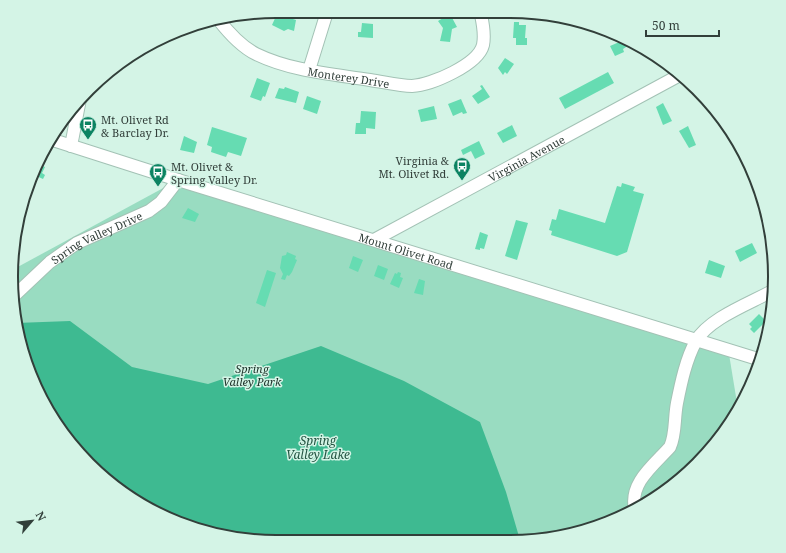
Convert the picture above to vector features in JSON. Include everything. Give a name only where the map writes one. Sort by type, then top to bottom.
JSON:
[{"type":"street","points":[[308,70],[325,18]]},
{"type":"street","name":"Monterey Drive","points":[[222,24],[238,42],[254,53],[273,62],[308,70],[413,86],[435,80],[454,72],[480,52],[483,45],[482,18]]},
{"type":"street","name":"Virginia Avenue","points":[[374,240],[673,76]]},
{"type":"street","points":[[71,146],[78,111]]},
{"type":"street","name":"Mount Olivet Road","points":[[57,141],[696,340],[728,348],[755,358]]},
{"type":"street","name":"Spring Valley Drive","points":[[19,291],[50,262],[77,243],[149,211],[164,198],[178,180]]},
{"type":"street","points":[[634,502],[634,496],[637,486],[670,448],[673,440],[677,403],[690,354],[696,340],[715,322],[767,294]]},
{"type":"green space","name":"Spring Valley Park","points":[[178,180],[728,348],[736,400],[715,434],[680,471],[667,482],[624,508],[593,521],[576,526],[543,533],[510,535],[276,535],[243,533],[226,530],[193,521],[147,500],[119,482],[106,471],[71,434],[45,391],[32,360],[20,310],[19,267]]},
{"type":"water","name":"Spring Valley Lake","points":[[70,321],[132,367],[208,384],[321,346],[404,381],[480,422],[506,492],[518,534],[276,535],[243,533],[226,530],[193,521],[178,515],[147,500],[119,482],[82,447],[71,434],[45,391],[32,360],[22,323]]},
{"type":"building","points":[[275,18],[290,18],[296,20],[294,31],[288,29],[284,31],[272,25]]},
{"type":"building","points":[[443,18],[452,18],[457,27],[452,29],[450,42],[440,41],[443,28],[438,21]]},
{"type":"building","points":[[514,22],[519,22],[519,25],[526,25],[525,38],[527,38],[527,45],[516,45],[516,38],[513,38]]},
{"type":"building","points":[[362,23],[373,24],[373,38],[358,37],[358,32],[361,32]]},
{"type":"building","points":[[618,42],[627,46],[623,49],[624,52],[615,56],[610,46]]},
{"type":"building","points":[[505,58],[514,64],[507,74],[505,72],[503,75],[498,68]]},
{"type":"building","points":[[608,72],[614,83],[565,109],[559,98]]},
{"type":"building","points":[[257,78],[270,83],[265,97],[263,96],[261,101],[250,97]]},
{"type":"building","points":[[482,85],[490,97],[478,104],[472,96],[482,89],[480,86]]},
{"type":"building","points":[[285,87],[299,92],[296,103],[275,98],[279,88],[284,89]]},
{"type":"building","points":[[307,96],[321,101],[317,114],[303,109]]},
{"type":"building","points":[[461,99],[467,113],[463,114],[462,112],[453,116],[448,104]]},
{"type":"building","points":[[663,103],[672,121],[663,125],[656,107]]},
{"type":"building","points":[[434,106],[437,119],[421,122],[418,110]]},
{"type":"building","points":[[361,111],[376,112],[375,129],[366,128],[366,134],[355,134],[356,123],[360,123]]},
{"type":"building","points":[[512,125],[517,136],[503,143],[497,133]]},
{"type":"building","points":[[688,126],[696,145],[689,148],[679,131]]},
{"type":"building","points":[[212,127],[247,138],[241,156],[228,152],[226,157],[211,152],[212,147],[207,145]]},
{"type":"building","points":[[184,136],[197,142],[194,153],[180,150]]},
{"type":"building","points":[[479,141],[485,154],[475,159],[471,151],[463,155],[461,150]]},
{"type":"building","points":[[43,166],[45,167],[42,173],[45,175],[43,179],[38,177]]},
{"type":"building","points":[[622,183],[635,187],[633,191],[644,194],[627,252],[617,256],[551,235],[552,231],[549,230],[552,219],[556,220],[559,209],[605,223],[617,186],[621,187]]},
{"type":"building","points":[[188,208],[199,214],[195,222],[182,218]]},
{"type":"building","points":[[516,220],[528,223],[517,260],[505,256]]},
{"type":"building","points":[[480,232],[488,235],[484,249],[480,248],[480,250],[475,249]]},
{"type":"building","points":[[752,243],[757,253],[740,262],[735,251]]},
{"type":"building","points":[[287,252],[296,256],[295,259],[297,260],[292,272],[289,276],[287,275],[285,280],[281,279],[283,274],[280,268],[282,256],[286,255]]},
{"type":"building","points":[[353,256],[363,260],[358,272],[349,268]]},
{"type":"building","points":[[709,260],[725,266],[721,278],[705,273]]},
{"type":"building","points":[[378,265],[388,269],[384,280],[374,276]]},
{"type":"building","points":[[267,270],[276,273],[265,307],[256,303]]},
{"type":"building","points":[[398,272],[401,273],[400,277],[403,278],[399,288],[390,284],[395,273],[397,274]]},
{"type":"building","points":[[419,279],[425,281],[423,295],[414,293]]},
{"type":"building","points":[[759,314],[764,319],[764,323],[754,333],[750,329],[752,327],[749,324]]},
{"type":"place","name":"Mt. Olivet Rd & Barclay Dr.","points":[[88,140]]},
{"type":"place","name":"Virginia & Mt. Olivet Rd.","points":[[462,181]]},
{"type":"place","name":"Mt. Olivet & Spring Valley Dr.","points":[[158,187]]}]
